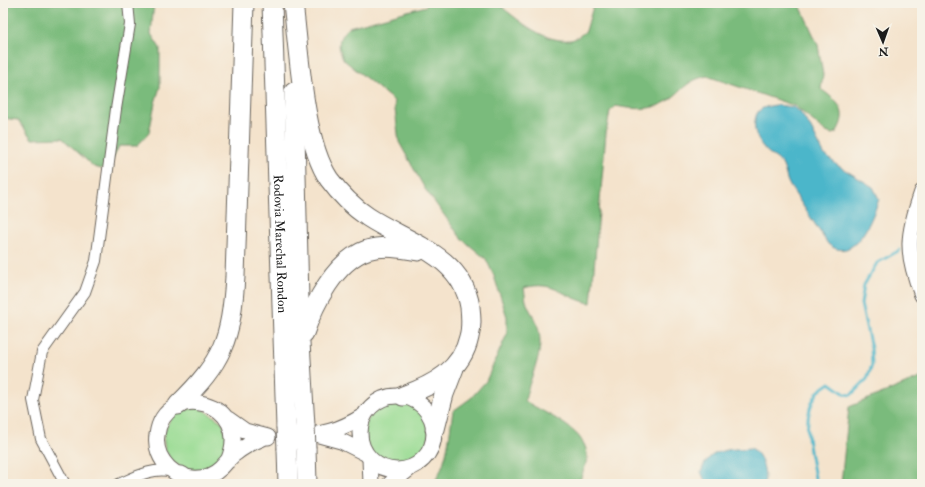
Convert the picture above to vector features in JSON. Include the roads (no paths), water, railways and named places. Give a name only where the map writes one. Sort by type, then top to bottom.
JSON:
[{"type":"highway","points":[[178,405],[198,386],[220,356],[231,314],[236,254],[244,3]]},
{"type":"highway","name":"Rodovia Marechal Rondon","points":[[272,3],[288,484]]},
{"type":"highway","points":[[292,3],[309,123],[317,153],[329,178],[348,202],[368,216],[435,254],[450,267],[465,288],[469,301],[471,331],[467,347],[454,368],[444,394],[435,429]]},
{"type":"highway","name":"Rodovia Marechal Rondon","points":[[292,3],[300,342],[310,437],[307,484]]},
{"type":"highway","points":[[300,342],[315,304],[339,270],[354,257],[367,250],[396,247],[435,254]]},
{"type":"highway","points":[[404,396],[439,380],[454,368]]},
{"type":"main road","points":[[922,192],[911,222],[909,238],[911,262],[922,295]]},
{"type":"main road","points":[[310,437],[340,429],[363,416],[372,405],[384,397],[404,396],[415,400],[425,407],[431,417],[435,429],[434,441],[429,452],[421,462],[390,484]]},
{"type":"main road","points":[[265,437],[245,446],[228,460],[217,472],[202,478],[182,477],[162,460],[157,444],[159,426],[164,418],[178,405],[189,402],[200,402],[211,405],[245,431],[265,437],[310,437],[348,444],[368,456],[379,466],[389,470],[411,468]]},
{"type":"main road","points":[[363,416],[359,435],[368,456],[372,484]]},
{"type":"main road","points":[[228,419],[234,440],[228,460]]},
{"type":"street","points":[[65,484],[41,439],[34,400],[42,352],[85,292],[96,261],[116,109],[130,24],[128,3]]},
{"type":"street","points":[[146,472],[154,464],[159,453]]},
{"type":"street","points":[[119,484],[146,472],[161,470],[182,477]]},
{"type":"water","points":[[776,105],[793,107],[800,112],[811,128],[824,154],[837,165],[873,187],[879,199],[867,227],[854,244],[847,249],[838,249],[828,244],[790,186],[782,164],[766,151],[756,135],[755,126],[757,113],[761,109]]},
{"type":"water","points":[[751,448],[758,454],[763,464],[765,474],[764,484],[706,483],[701,472],[709,458],[721,451]]},
{"type":"waterway","points":[[918,241],[922,238]]},
{"type":"waterway","points":[[816,484],[808,437],[809,414],[812,403],[818,392],[830,383],[845,394],[851,395],[867,379],[872,365],[871,348],[861,304],[864,285],[877,263],[900,250]]}]
